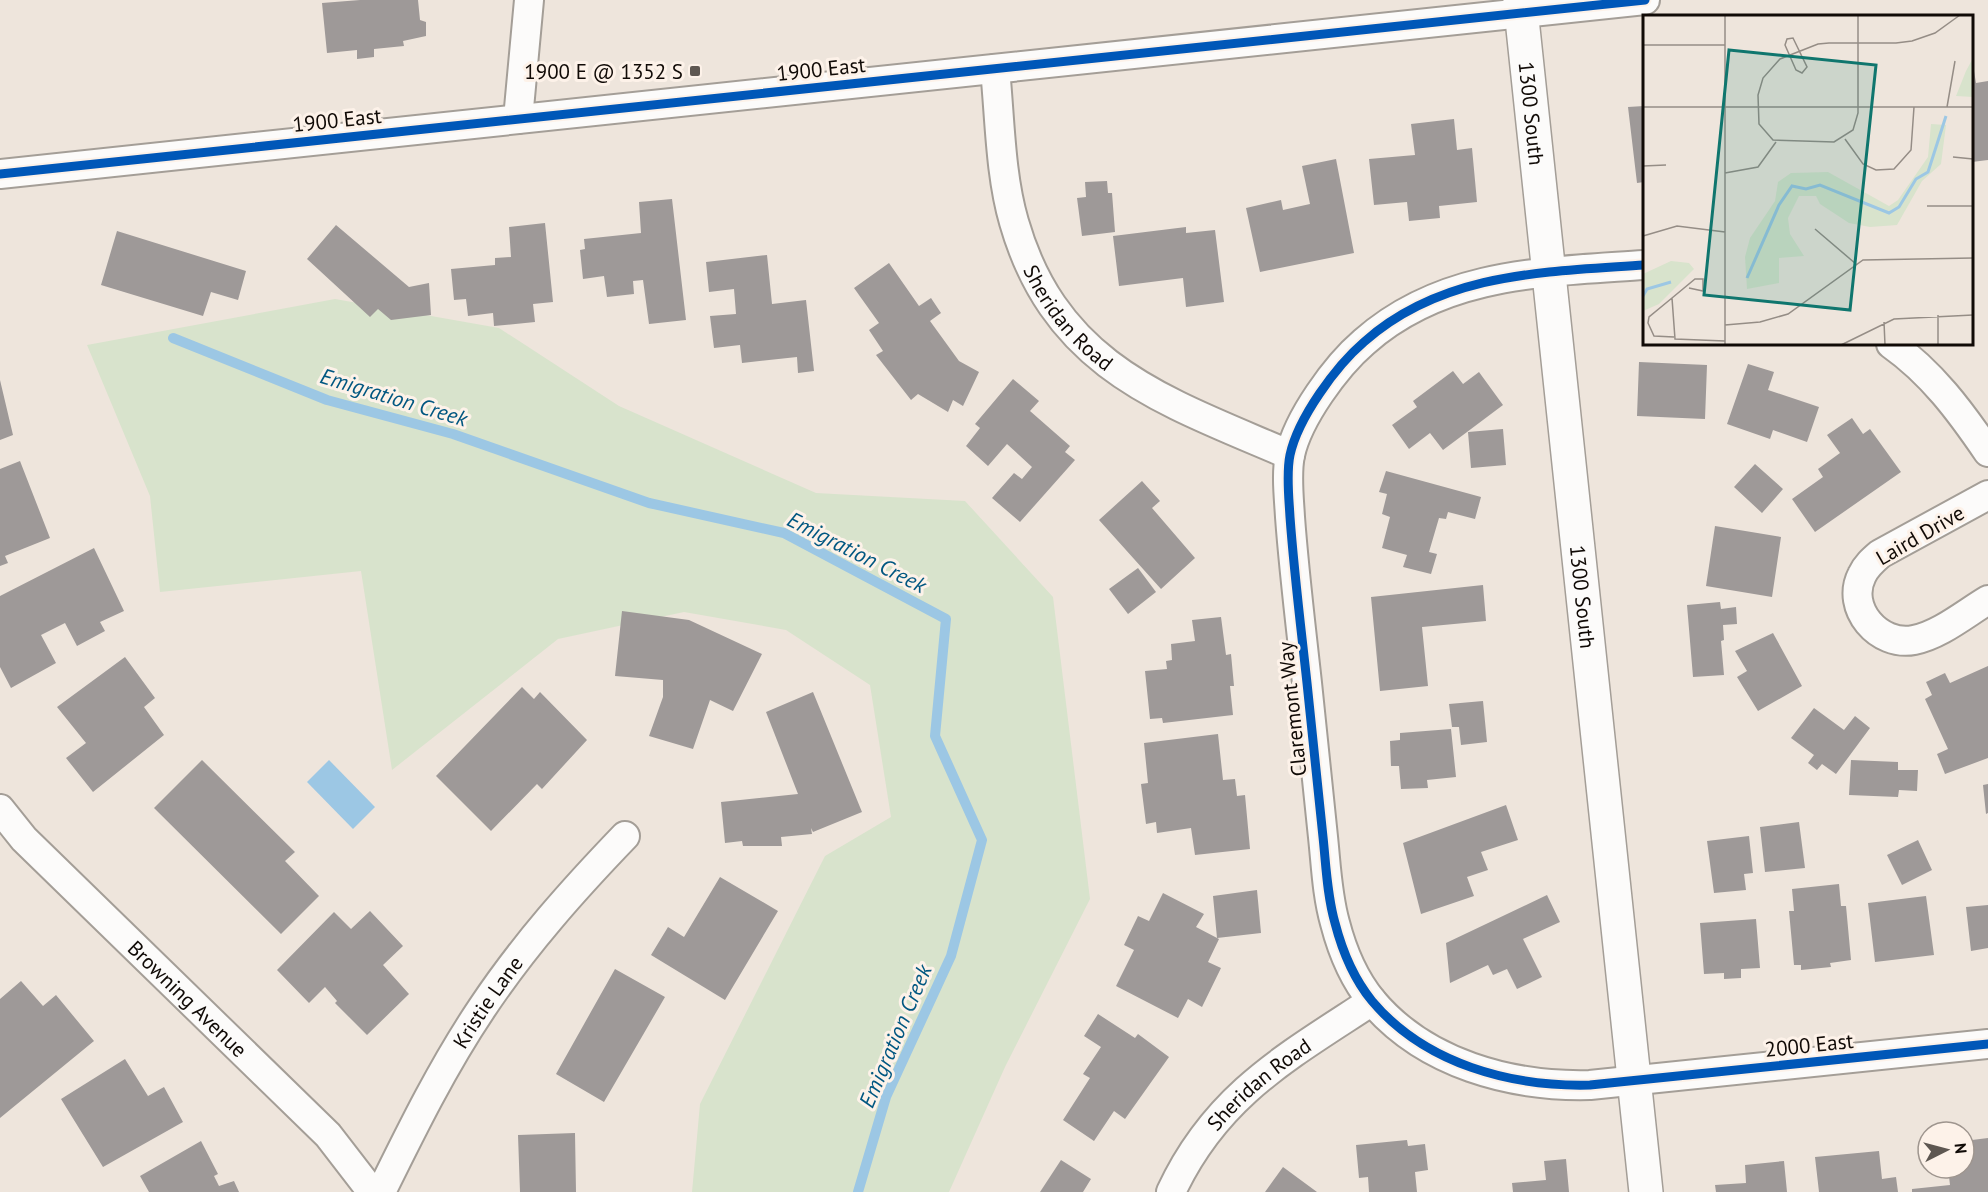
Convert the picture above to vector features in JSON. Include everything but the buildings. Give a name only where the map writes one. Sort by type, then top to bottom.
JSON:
[{"type":"street","points":[[518,119],[529,0]]},
{"type":"street","name":"1900 East","points":[[0,174],[995,69],[1521,6],[1645,0]]},
{"type":"street","name":"1300 South","points":[[1521,6],[1646,1192]]},
{"type":"street","name":"Sheridan Road","points":[[995,69],[1007,183],[1014,221],[1026,258],[1046,295],[1070,328],[1098,357],[1129,381],[1165,401],[1290,455]]},
{"type":"street","points":[[1549,273],[1643,265]]},
{"type":"street","name":"Claremont Way","points":[[1549,273],[1487,282],[1449,291],[1418,303],[1388,322],[1361,344],[1338,371],[1302,426],[1290,455],[1292,538],[1329,890],[1343,949],[1355,976],[1372,1001],[1417,1040],[1479,1071],[1509,1080],[1539,1084],[1590,1085],[1634,1081]]},
{"type":"street","points":[[1892,345],[1916,361],[1938,385],[1960,410],[1988,452]]},
{"type":"street","name":"Laird Drive","points":[[1988,495],[1880,554],[1869,564],[1861,577],[1858,591],[1859,606],[1866,620],[1887,638],[1900,641],[1915,640],[1928,635],[1988,600]]},
{"type":"street","name":"Browning Avenue","points":[[0,809],[33,848],[328,1136],[372,1192]]},
{"type":"street","name":"Kristie Lane","points":[[381,1192],[436,1082],[482,1008],[538,931],[625,836]]},
{"type":"street","name":"Sheridan Road","points":[[1171,1192],[1204,1134],[1236,1097],[1277,1063],[1372,1001]]},
{"type":"street","name":"2000 East","points":[[1634,1081],[1988,1044]]},
{"type":"green space","points":[[335,299],[499,328],[619,406],[816,493],[965,501],[1053,597],[1090,899],[1005,1067],[949,1192],[692,1192],[700,1104],[825,856],[891,817],[870,685],[786,630],[684,612],[558,639],[392,770],[361,571],[160,592],[150,496],[87,345]]},
{"type":"water","points":[[329,760],[375,807],[353,829],[307,782]]},
{"type":"waterway","name":"Emigration Creek","points":[[173,338],[327,400],[453,434],[649,503],[784,533],[946,619],[935,736],[982,840],[951,956],[886,1097],[858,1192]]},
{"type":"cycle path","points":[[0,174],[1645,0]]},
{"type":"cycle path","points":[[1643,265],[1570,270],[1496,280],[1427,301],[1395,319],[1353,352],[1330,379],[1310,409],[1294,441],[1288,470],[1290,517],[1327,880],[1335,923],[1349,964],[1372,1001],[1393,1023],[1417,1041],[1443,1056],[1471,1067],[1530,1082],[1590,1085],[1988,1044]]},
{"type":"place","name":"1900 E @ 1352 S","points":[[695,71]]}]
